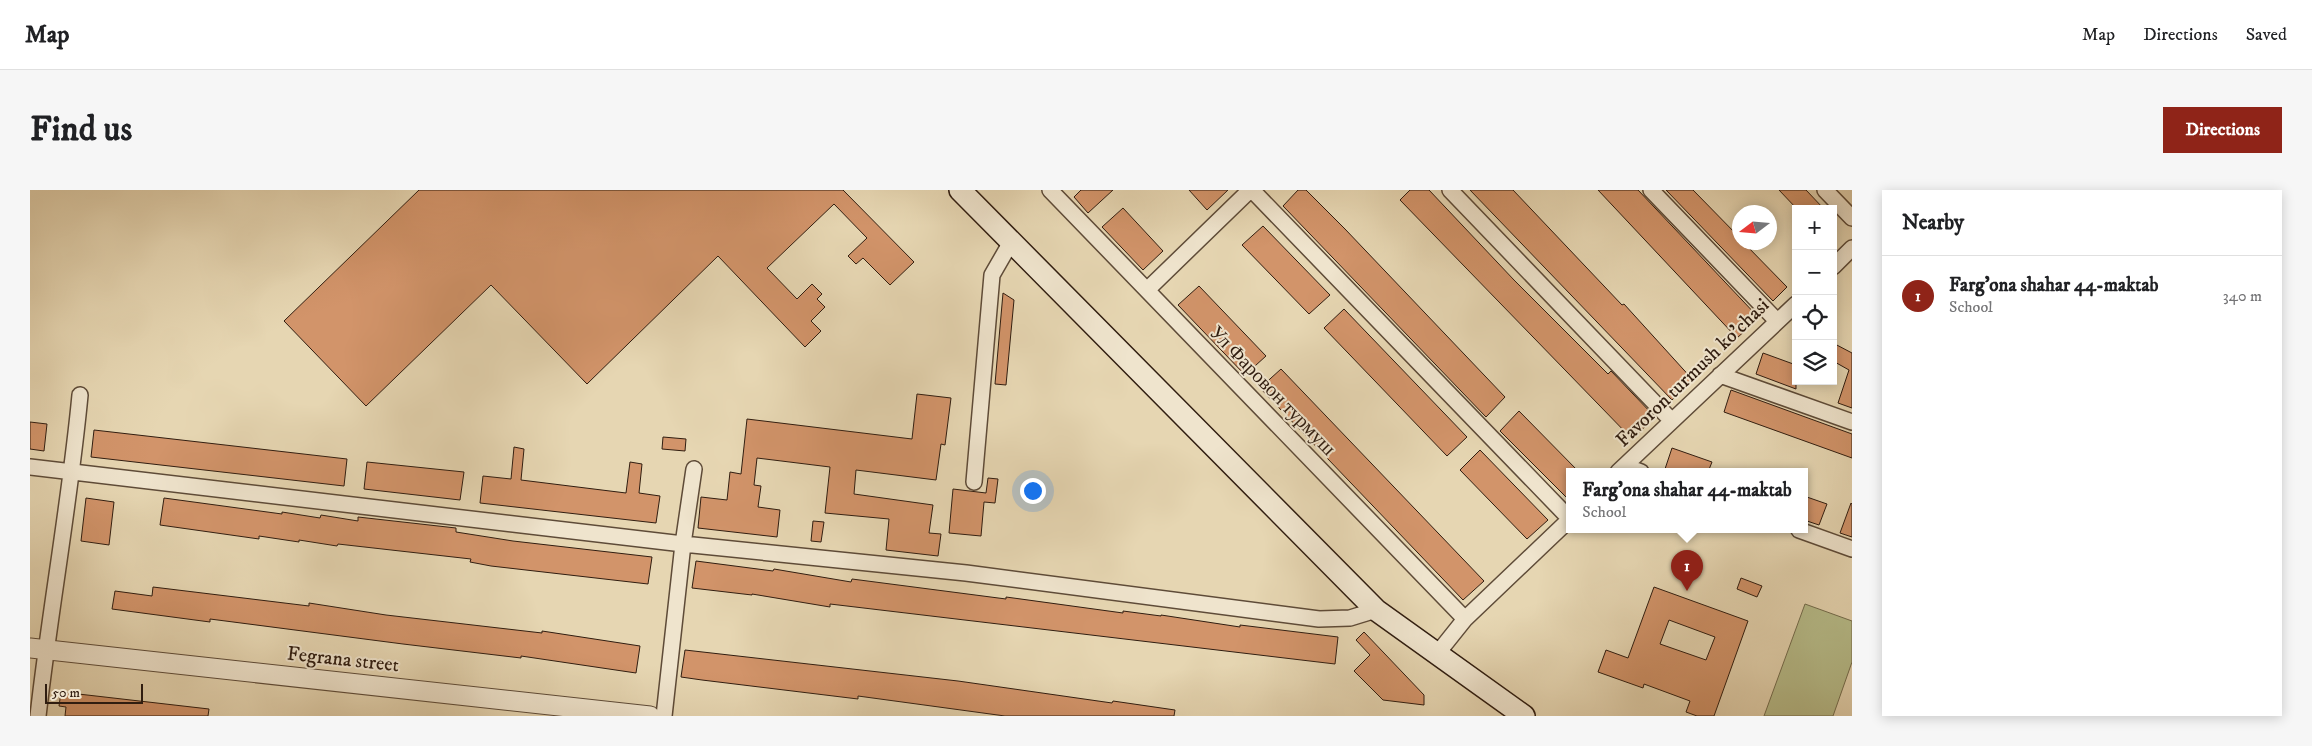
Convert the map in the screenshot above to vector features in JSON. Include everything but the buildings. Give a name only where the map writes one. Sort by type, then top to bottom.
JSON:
[{"type":"main road","points":[[960,190],[1376,610],[1515,712]]},
{"type":"street","name":"Ул Фаровон турмуш","points":[[1050,190],[1465,619]]},
{"type":"street","points":[[1147,290],[1251,190],[1566,515]]},
{"type":"street","points":[[1450,190],[1672,421]]},
{"type":"street","points":[[1651,190],[1777,320]]},
{"type":"street","points":[[1825,190],[1852,218]]},
{"type":"street","points":[[974,482],[992,275],[1012,242]]},
{"type":"street","points":[[1837,263],[1852,248]]},
{"type":"street","name":"Favoron turmush ko'chasi","points":[[1623,468],[1792,307]]},
{"type":"street","points":[[1720,375],[1852,422]]},
{"type":"street","points":[[38,716],[38,649],[73,472],[80,395]]},
{"type":"street","points":[[30,467],[683,544],[966,574],[1319,619],[1350,618],[1376,610]]},
{"type":"street","points":[[664,716],[683,544],[694,469]]},
{"type":"street","points":[[1437,654],[1465,619],[1566,523]]},
{"type":"street","points":[[1807,533],[1852,549]]},
{"type":"street","name":"Fegrana street","points":[[38,649],[650,716]]},
{"type":"green space","points":[[1805,604],[1852,621],[1852,662],[1833,716],[1764,716]]},
{"type":"place","name":"Farg'ona shahar 44-maktab","points":[[1687,591]]}]
